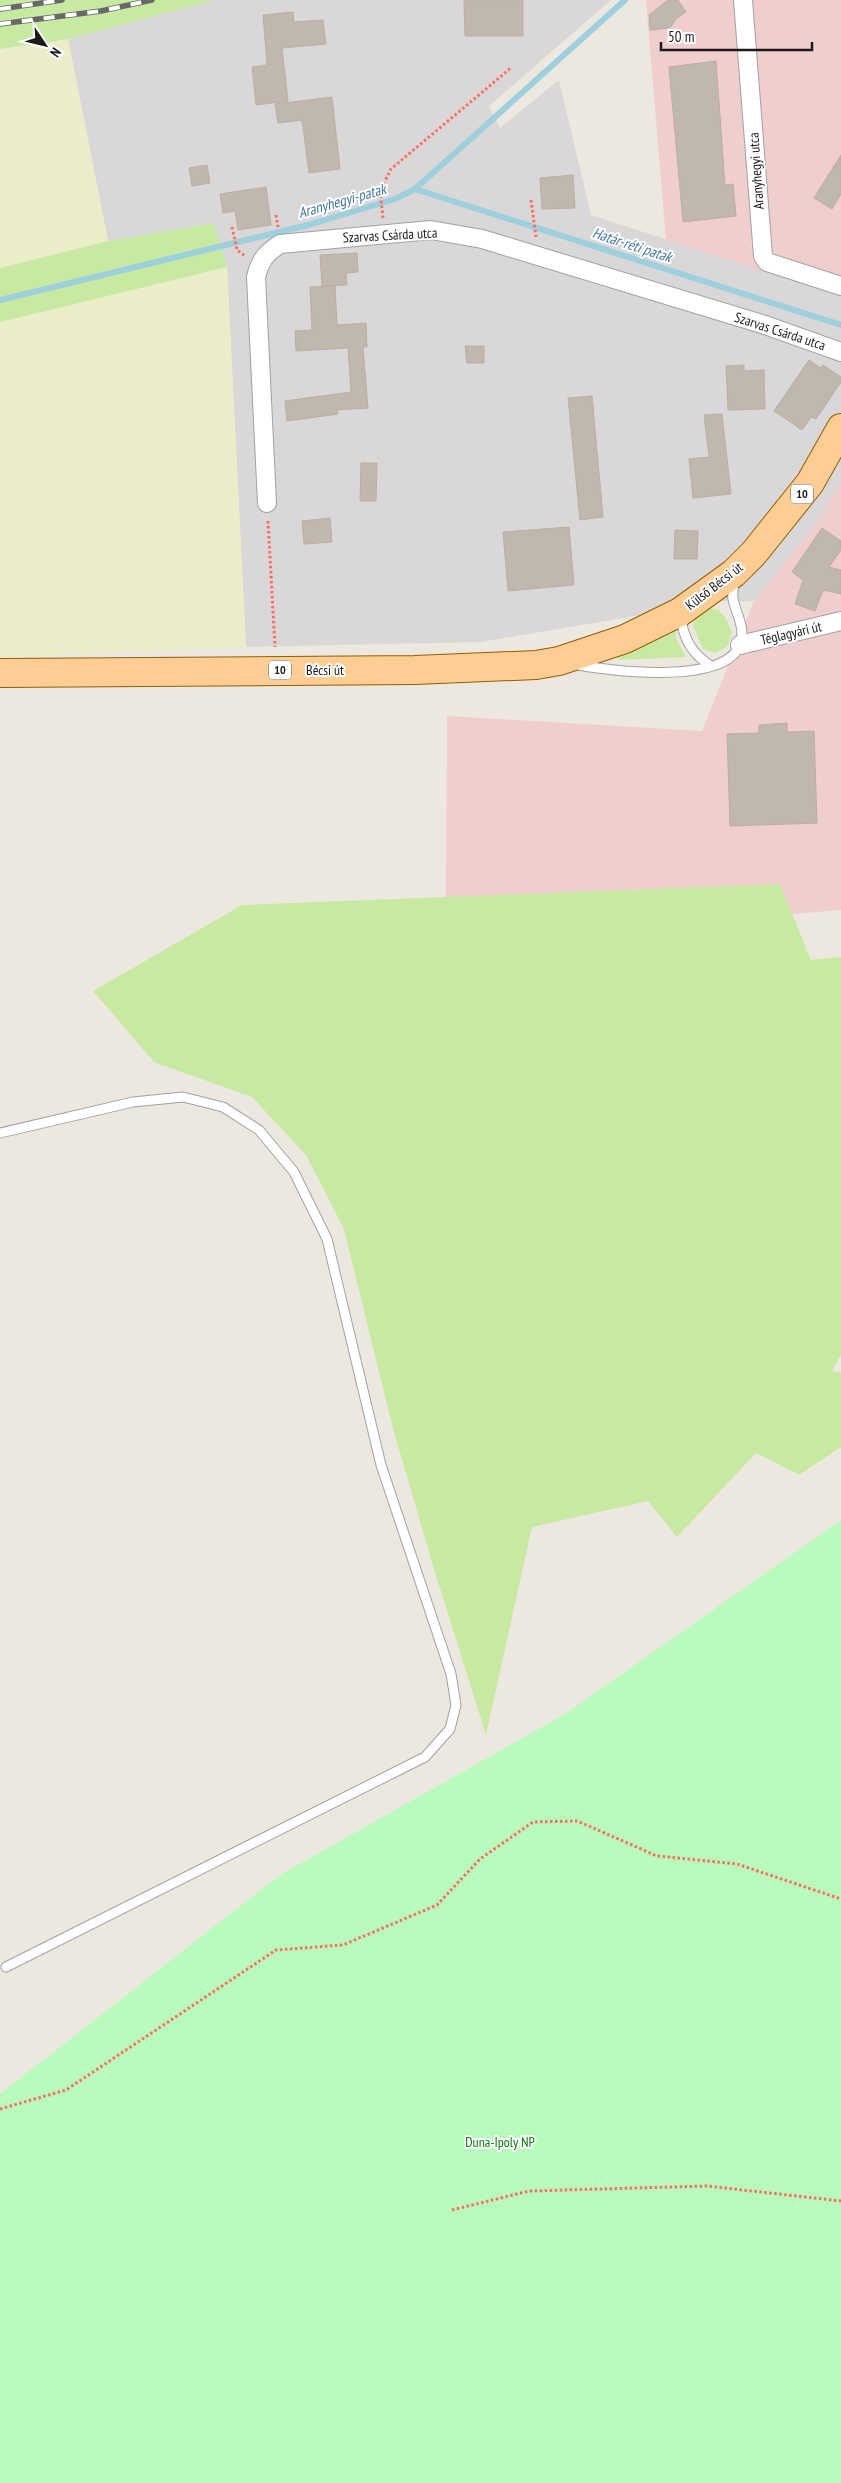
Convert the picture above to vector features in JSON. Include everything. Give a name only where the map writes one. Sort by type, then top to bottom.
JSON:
[{"type":"main road","name":"Külső Bécsi út","points":[[559,661],[625,639],[727,587],[810,483],[841,428]]},
{"type":"main road","name":"Bécsi út","points":[[0,673],[415,670],[536,665],[559,661]]},
{"type":"street","name":"Aranyhegyi utca","points":[[743,0],[763,256],[767,262],[841,286]]},
{"type":"street","name":"Szarvas Csárda utca","points":[[267,503],[256,276],[259,263],[267,252],[280,244],[431,230],[482,239],[766,325],[841,352]]},
{"type":"street","name":"Téglagyári út","points":[[740,645],[841,621]]},
{"type":"lane","points":[[559,661],[601,670],[642,673],[684,672],[711,666],[733,656],[740,645],[742,631],[727,587]]},
{"type":"lane","points":[[680,612],[681,626],[688,643],[698,658],[711,666]]},
{"type":"lane","points":[[0,1133],[133,1102],[183,1098],[223,1107],[259,1130],[294,1172],[327,1239],[381,1464],[451,1674],[456,1705],[450,1730],[425,1757],[6,1967]]},
{"type":"path","points":[[382,214],[380,191],[391,169],[512,67]]},
{"type":"path","points":[[530,200],[536,239]]},
{"type":"path","points":[[276,215],[278,225]]},
{"type":"path","points":[[232,227],[237,250]]},
{"type":"path","points":[[267,503],[276,670]]},
{"type":"path","points":[[0,2109],[66,2090],[276,1950],[343,1945],[437,1905],[480,1859],[533,1822],[577,1821],[657,1856],[737,1864],[841,1899]]},
{"type":"path","points":[[452,2210],[529,2191],[707,2186],[841,2201]]},
{"type":"shaded area","points":[[215,0],[611,0],[489,106],[500,128],[559,80],[591,215],[841,296],[841,482],[822,516],[754,601],[724,601],[481,642],[246,647],[227,267],[213,223],[108,241],[68,39]]},
{"type":"shaded area","points":[[646,0],[841,0],[841,296],[666,240]]},
{"type":"shaded area","points":[[841,482],[841,910],[792,914],[780,884],[446,897],[447,716],[702,731],[754,601],[822,516]]},
{"type":"green space","points":[[0,0],[215,0],[68,39],[0,49]]},
{"type":"green space","points":[[68,39],[108,241],[0,268],[0,49]]},
{"type":"green space","points":[[214,223],[227,267],[0,322],[0,268],[108,241]]},
{"type":"green space","points":[[227,267],[246,647],[0,657],[0,322]]},
{"type":"green space","points":[[707,608],[720,612],[726,618],[732,632],[727,647],[715,653],[703,649],[693,626],[695,616]]},
{"type":"green space","points":[[676,629],[676,638],[686,657],[620,660],[617,658],[617,655]]},
{"type":"green space","points":[[780,884],[811,960],[841,957],[841,1355],[832,1371],[841,1373],[841,1447],[799,1475],[756,1453],[677,1537],[648,1501],[532,1527],[486,1735],[433,1566],[392,1425],[344,1229],[306,1155],[252,1097],[154,1062],[93,991],[242,905]]},
{"type":"green space","name":"Duna-Ipoly NP","points":[[841,1520],[841,2483],[0,2483],[0,2094],[280,1875],[565,1714]]},
{"type":"building","points":[[464,0],[523,0],[523,36],[465,36]]},
{"type":"building","points":[[668,0],[678,0],[686,12],[676,19],[670,28],[650,30],[649,15]]},
{"type":"building","points":[[293,12],[294,22],[323,20],[326,44],[282,48],[288,101],[256,105],[252,67],[267,65],[263,15]]},
{"type":"building","points":[[716,61],[725,185],[733,184],[736,216],[683,222],[669,67]]},
{"type":"building","points":[[332,97],[340,169],[309,173],[302,120],[278,123],[275,104]]},
{"type":"building","points":[[841,155],[841,194],[832,209],[814,198]]},
{"type":"building","points":[[207,165],[210,183],[192,186],[189,168]]},
{"type":"building","points":[[573,175],[575,208],[542,209],[540,178]]},
{"type":"building","points":[[266,187],[271,225],[238,230],[235,211],[223,213],[220,194]]},
{"type":"building","points":[[357,253],[358,272],[346,273],[347,285],[322,286],[320,255]]},
{"type":"building","points":[[335,286],[337,325],[366,323],[367,347],[363,347],[368,408],[337,410],[338,414],[287,421],[285,401],[351,392],[348,348],[296,351],[295,331],[312,330],[310,287]]},
{"type":"building","points":[[465,346],[484,346],[484,363],[467,363]]},
{"type":"building","points":[[809,360],[821,368],[823,365],[841,377],[841,382],[816,419],[811,417],[802,430],[774,411]]},
{"type":"building","points":[[744,365],[744,371],[764,370],[765,409],[728,410],[726,366]]},
{"type":"building","points":[[592,396],[603,517],[580,520],[568,398]]},
{"type":"building","points":[[722,414],[731,494],[693,498],[689,459],[709,457],[704,415]]},
{"type":"building","points":[[361,463],[377,463],[376,501],[360,501]]},
{"type":"building","points":[[330,518],[332,542],[304,544],[302,521]]},
{"type":"building","points":[[569,527],[574,585],[508,591],[503,532]]},
{"type":"building","points":[[822,528],[841,541],[841,550],[829,567],[841,570],[841,594],[823,590],[815,611],[795,604],[803,580],[792,572]]},
{"type":"building","points":[[675,530],[698,531],[697,559],[674,559]]},
{"type":"building","points":[[787,723],[787,732],[814,731],[817,823],[730,826],[727,734],[759,733],[759,725]]},
{"type":"waterway","name":"Aranyhegyi-patak","points":[[0,300],[308,225],[395,199],[415,189],[625,0]]},
{"type":"waterway","name":"Határ-réti patak","points":[[415,189],[841,325]]},
{"type":"railway","points":[[0,9],[62,0]]},
{"type":"railway","points":[[0,24],[101,11],[152,0]]}]
